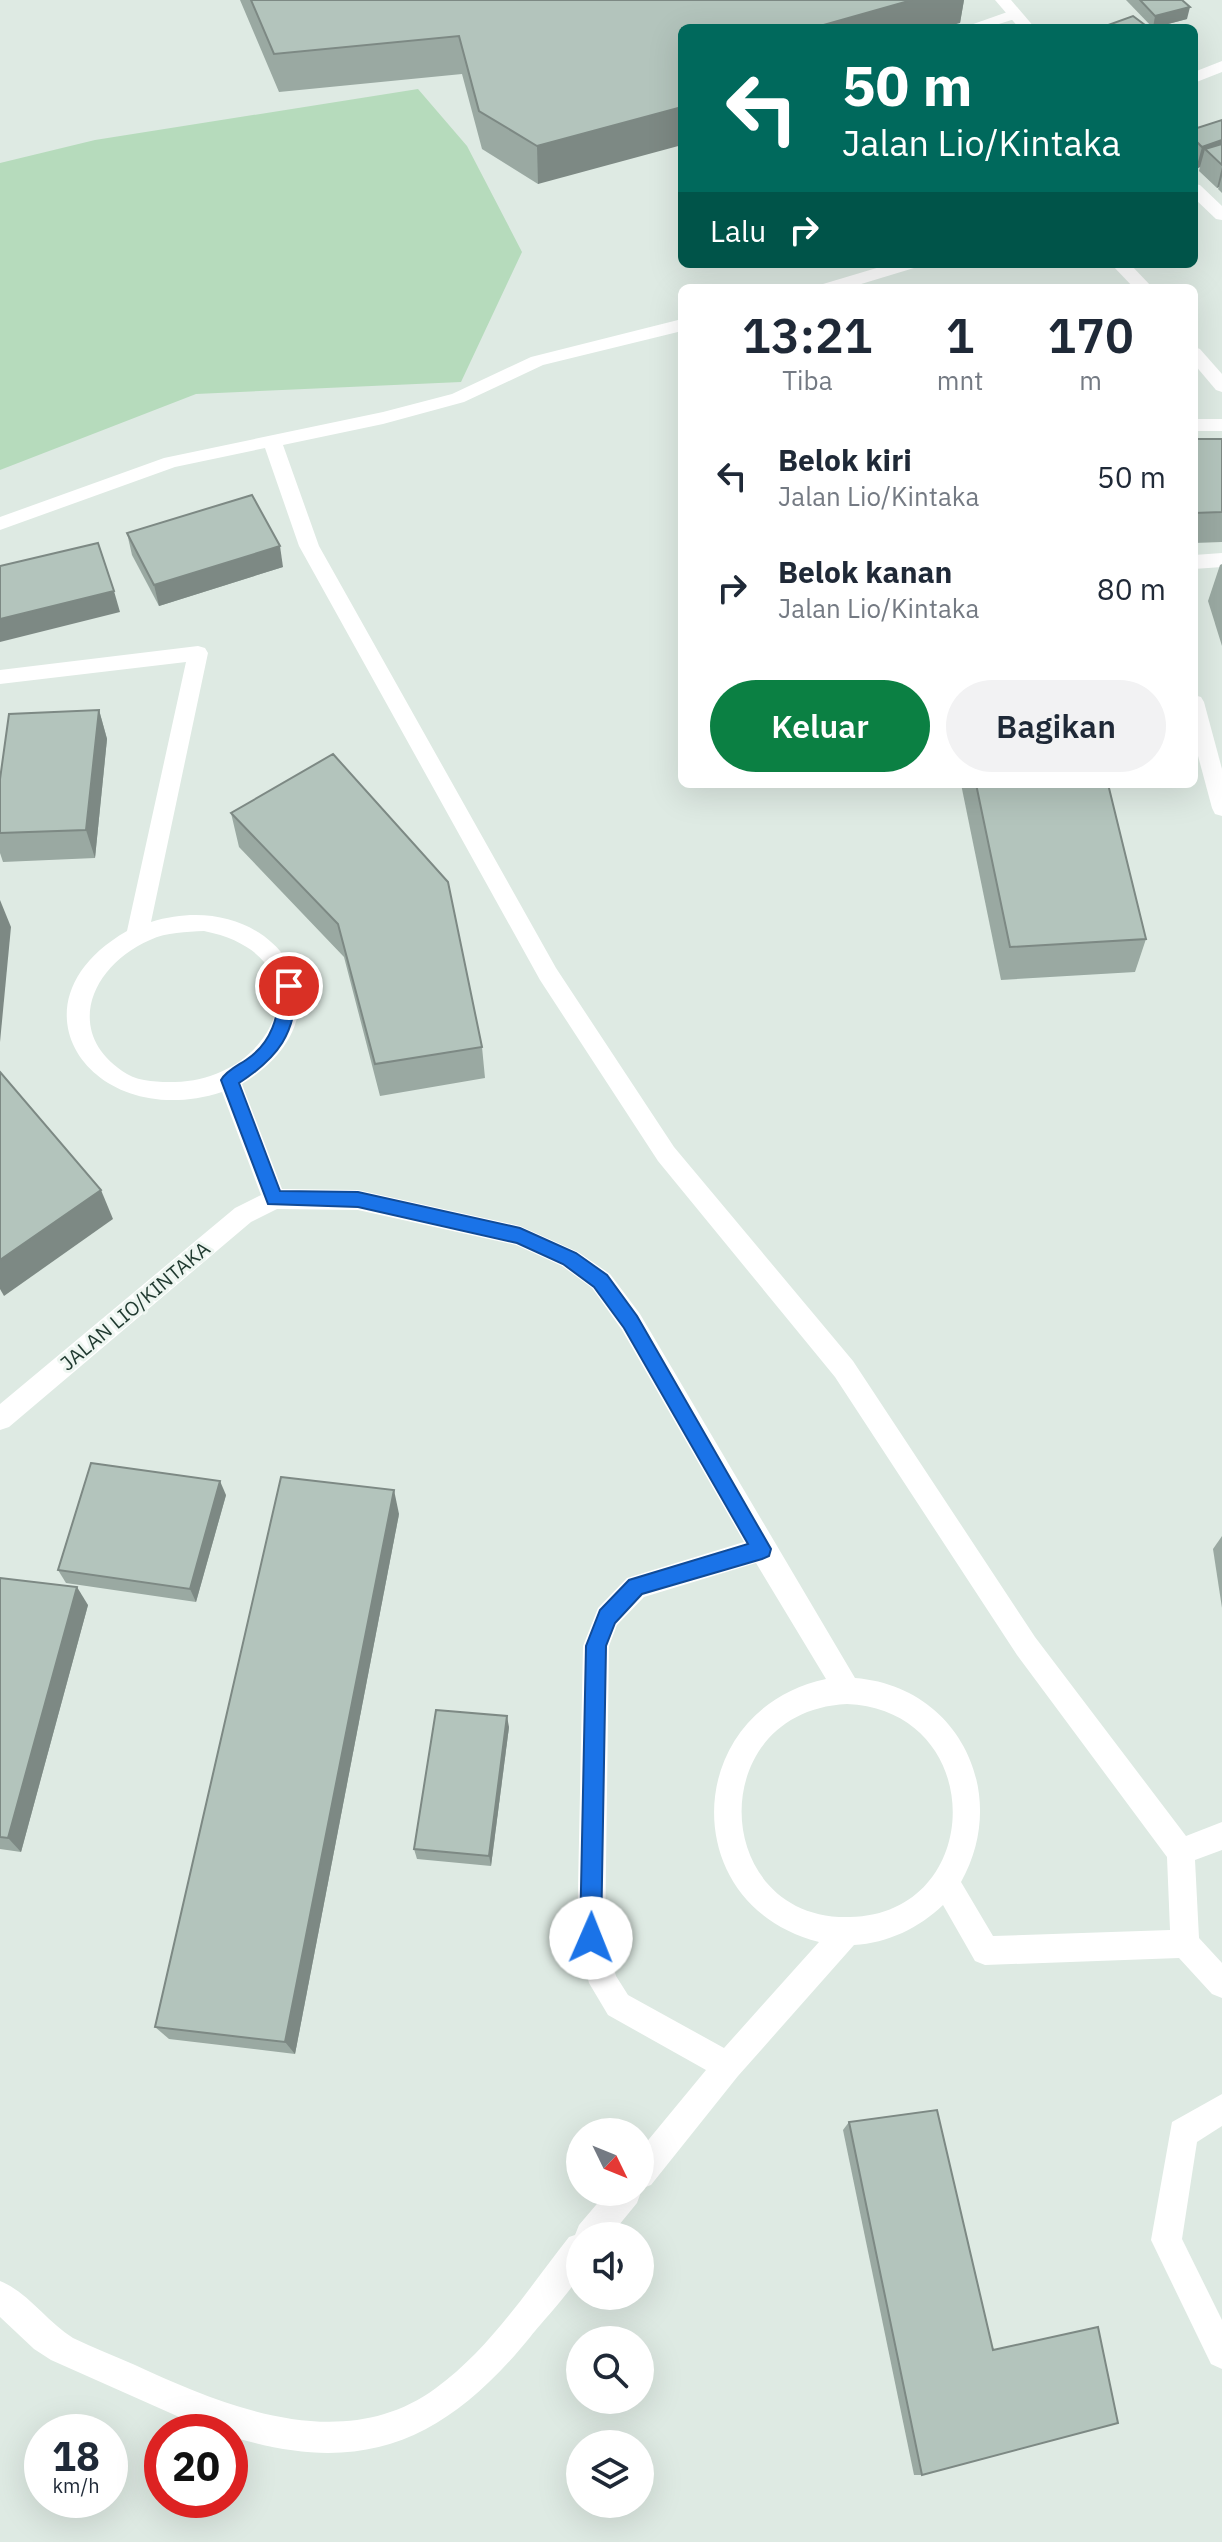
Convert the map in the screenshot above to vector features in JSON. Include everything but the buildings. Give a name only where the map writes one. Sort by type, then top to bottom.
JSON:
[{"type":"street","points":[[1003,0],[1023,24]]},
{"type":"street","points":[[983,24],[1013,15]]},
{"type":"street","points":[[1198,76],[1222,66]]},
{"type":"street","points":[[1198,193],[1222,215]]},
{"type":"street","points":[[842,284],[895,268]]},
{"type":"street","points":[[1124,268],[1140,284]]},
{"type":"street","points":[[0,524],[171,462],[383,418],[458,398],[537,361],[678,326]]},
{"type":"street","points":[[1198,358],[1222,386]]},
{"type":"street","points":[[1198,425],[1222,425]]},
{"type":"street","points":[[272,441],[309,546],[548,974],[666,1154],[844,1369],[1026,1646],[1181,1852],[1185,1944],[1222,1984]]},
{"type":"street","points":[[1198,562],[1222,560]]},
{"type":"street","points":[[0,677],[198,653],[137,935]]},
{"type":"street","points":[[1198,717],[1222,808]]},
{"type":"street","points":[[204,923],[234,929],[261,943],[279,963],[289,986],[288,1013],[277,1039],[257,1062],[229,1080],[193,1091],[155,1092],[121,1082],[94,1063],[80,1037],[77,1008],[86,980],[108,954],[137,935],[169,924],[204,923]]},
{"type":"street","points":[[229,1080],[274,1199]]},
{"type":"street","name":"JALAN LIO/KINTAKA","points":[[0,1419],[243,1215],[274,1199],[358,1200],[520,1236],[570,1259],[601,1281],[631,1322],[847,1690]]},
{"type":"street","points":[[728,2066],[618,2005],[603,1983],[591,1938],[596,1646],[607,1617],[636,1587],[762,1549]]},
{"type":"street","points":[[847,1690],[884,1697],[917,1715],[944,1743],[962,1776],[969,1814],[963,1851],[947,1885],[920,1912],[885,1928],[847,1932],[808,1923],[773,1903],[746,1874],[730,1838],[725,1800],[732,1764],[750,1732],[777,1708],[811,1693],[847,1690]]},
{"type":"street","points":[[1181,1852],[1222,1836]]},
{"type":"street","points":[[947,1885],[985,1951],[1185,1944]]},
{"type":"street","points":[[654,2157],[728,2066],[847,1932]]},
{"type":"street","points":[[1222,2109],[1183,2133],[1166,2240],[1222,2353]]},
{"type":"street","points":[[601,2222],[615,2206]]},
{"type":"street","points":[[0,2296],[47,2339],[192,2409],[281,2436],[355,2439],[395,2429],[419,2417],[465,2383],[492,2356],[566,2265]]},
{"type":"green space","points":[[418,89],[467,146],[522,252],[461,382],[196,394],[0,470],[0,163],[95,140]]},
{"type":"route","points":[[289,986],[288,1013],[277,1039],[257,1062],[229,1080],[274,1199],[358,1200],[520,1236],[570,1259],[601,1281],[631,1322],[762,1549],[636,1587],[607,1617],[596,1646],[591,1938]]}]
